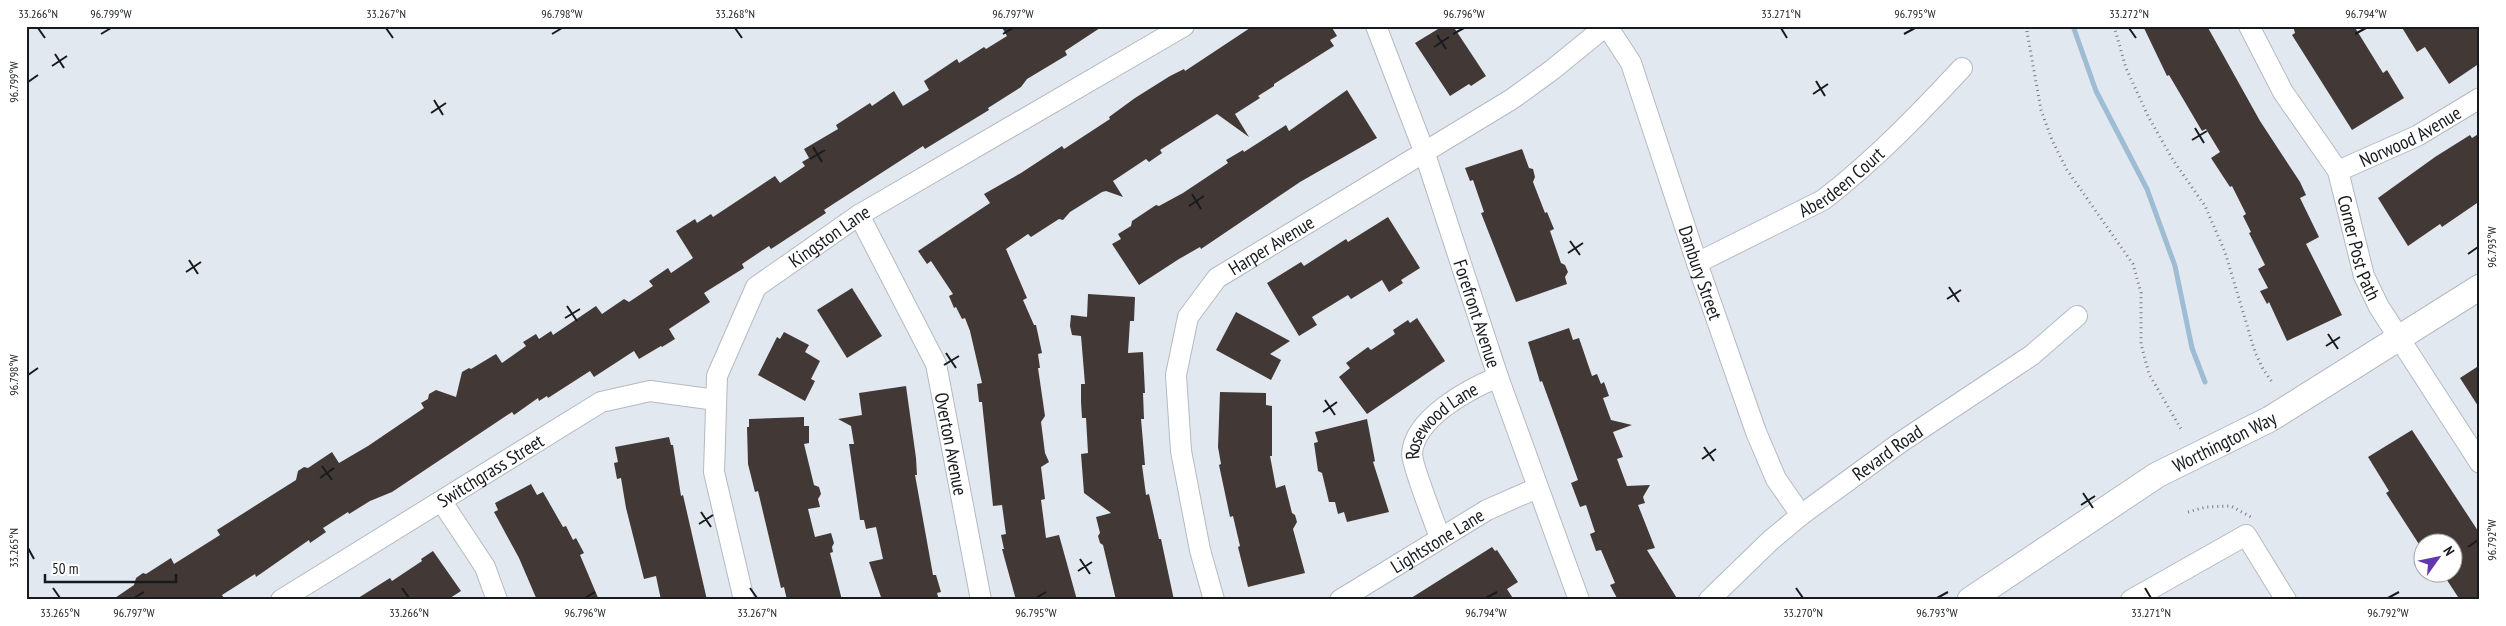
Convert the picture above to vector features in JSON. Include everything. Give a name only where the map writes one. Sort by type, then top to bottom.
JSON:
[{"type":"street","name":"Kingston Lane","points":[[744,600],[714,472],[716,400],[717,376],[756,287],[859,215],[1184,26]]},
{"type":"street","name":"Forefront Avenue","points":[[1376,26],[1424,151],[1498,377],[1578,600]]},
{"type":"street","name":"Harper Avenue","points":[[1214,600],[1200,550],[1181,451],[1176,375],[1188,317],[1217,278],[1512,99],[1552,70],[1606,26]]},
{"type":"street","name":"Danbury Street","points":[[1606,26],[1632,63],[1697,263],[1766,458],[1776,479],[1801,515]]},
{"type":"street","name":"Corner Post Path","points":[[2249,26],[2283,92],[2338,171],[2364,276],[2398,338],[2480,463]]},
{"type":"street","name":"Aberdeen Court","points":[[1697,263],[1824,200],[1842,186],[1962,68]]},
{"type":"street","name":"Norwood Avenue","points":[[2338,171],[2416,136],[2480,98]]},
{"type":"street","name":"Overton Avenue","points":[[859,215],[936,364],[981,600]]},
{"type":"street","name":"Worthington Way","points":[[1970,600],[2157,475],[2270,419],[2480,287]]},
{"type":"street","name":"Revard Road","points":[[1709,600],[1771,540],[1801,515],[1901,442],[2032,355],[2077,316]]},
{"type":"street","name":"Rosewood Lane","points":[[1440,538],[1412,455],[1416,436],[1432,419],[1469,390],[1498,377]]},
{"type":"street","name":"Switchgrass Street","points":[[281,600],[601,402],[650,391],[716,400]]},
{"type":"street","name":"Lightstone Lane","points":[[1340,600],[1488,510],[1537,488]]},
{"type":"street","points":[[442,502],[485,567],[498,600]]},
{"type":"street","points":[[2131,600],[2246,535],[2286,600]]},
{"type":"path","points":[[2026,26],[2041,110],[2052,140],[2066,170],[2133,264],[2141,293],[2141,344],[2150,374],[2181,429]]},
{"type":"path","points":[[2114,26],[2126,68],[2148,116],[2173,160],[2205,206],[2225,252],[2255,352],[2272,382]]},
{"type":"path","points":[[2188,512],[2206,507],[2231,506],[2259,522],[2246,535]]},
{"type":"building","points":[[1001,26],[1103,26],[1065,51],[1067,55],[1027,79],[1021,87],[988,108],[989,110],[925,149],[923,146],[824,210],[826,213],[771,249],[769,246],[742,264],[744,268],[704,293],[710,302],[669,329],[675,339],[662,347],[639,359],[634,351],[594,377],[590,371],[548,398],[547,396],[539,401],[538,398],[514,415],[512,412],[392,492],[370,501],[349,514],[348,512],[323,528],[326,532],[310,543],[309,540],[256,577],[255,574],[222,595],[225,600],[112,600],[134,585],[136,578],[143,573],[146,574],[171,558],[174,564],[220,535],[217,530],[296,480],[298,471],[304,467],[308,468],[332,452],[339,463],[424,408],[421,403],[428,399],[429,394],[436,390],[456,397],[462,372],[469,368],[471,369],[496,354],[502,363],[526,346],[523,342],[536,334],[539,339],[551,331],[553,335],[596,306],[602,314],[624,299],[629,302],[653,286],[649,281],[668,268],[671,273],[693,258],[676,231],[695,219],[697,223],[711,214],[713,217],[775,176],[780,183],[805,166],[802,162],[809,158],[804,149],[838,129],[836,125],[870,103],[872,106],[894,91],[903,106],[929,90],[924,81],[957,59],[959,63],[984,47],[986,49],[1007,36]]},
{"type":"building","points":[[1253,26],[1331,26],[1337,36],[1330,40],[1334,46],[1274,84],[1274,86],[1258,96],[1260,98],[1235,114],[1249,137],[1217,114],[1160,150],[1162,153],[1149,162],[1146,159],[1113,181],[1123,197],[1106,191],[1102,192],[1070,212],[1063,220],[1059,219],[1031,237],[1028,234],[1006,249],[1027,298],[1023,300],[1034,325],[1036,325],[1042,353],[1038,354],[1040,368],[1038,368],[1045,416],[1041,422],[1045,453],[1049,462],[1041,467],[1045,499],[1041,500],[1046,538],[1059,535],[1077,600],[1016,600],[1002,549],[1004,549],[1001,535],[1006,534],[1002,505],[993,506],[982,402],[979,402],[977,384],[982,383],[970,331],[965,318],[962,319],[956,307],[954,308],[949,296],[953,294],[931,261],[927,264],[918,251],[990,203],[984,194],[1021,173],[1062,146],[1064,149],[1110,119],[1109,117],[1135,98],[1170,76],[1184,69],[1185,71]]},
{"type":"building","points":[[1443,26],[1453,26],[1486,76],[1450,96],[1415,43]]},
{"type":"building","points":[[2143,26],[2207,26],[2260,121],[2300,182],[2306,195],[2300,198],[2319,237],[2306,244],[2342,315],[2287,341],[2269,302],[2267,304],[2260,291],[2268,288],[2258,269],[2265,265],[2249,233],[2251,232],[2243,216],[2246,214],[2232,186],[2230,187],[2211,158],[2220,152],[2206,129],[2202,131],[2169,75],[2167,76]]},
{"type":"building","points":[[2293,26],[2354,26],[2383,73],[2387,70],[2404,98],[2352,130],[2292,35],[2295,33]]},
{"type":"building","points":[[2401,26],[2476,26],[2480,32],[2480,63],[2449,84],[2425,47],[2417,52]]},
{"type":"building","points":[[1347,90],[1377,138],[1300,182],[1201,249],[1200,247],[1179,259],[1139,285],[1112,244],[1121,239],[1118,234],[1131,226],[1132,221],[1156,205],[1159,206],[1183,193],[1228,163],[1226,160],[1243,150],[1244,152],[1286,125],[1289,131]]},
{"type":"building","points":[[2480,133],[2480,201],[2442,227],[2440,224],[2408,246],[2378,198],[2435,157],[2470,135],[2472,138]]},
{"type":"building","points":[[1522,149],[1529,168],[1533,169],[1535,177],[1533,182],[1545,213],[1547,212],[1554,229],[1550,231],[1561,263],[1565,265],[1568,272],[1565,277],[1567,284],[1516,302],[1481,213],[1484,212],[1473,180],[1470,181],[1465,168]]},
{"type":"building","points":[[1388,217],[1420,268],[1401,280],[1403,283],[1389,292],[1382,280],[1351,299],[1348,295],[1312,317],[1317,325],[1299,336],[1267,283],[1301,262],[1304,266],[1346,239],[1348,242]]},
{"type":"building","points":[[852,288],[882,336],[847,358],[817,310]]},
{"type":"building","points":[[1088,294],[1135,297],[1134,321],[1130,321],[1128,353],[1143,352],[1145,393],[1143,393],[1144,419],[1141,419],[1145,465],[1142,465],[1146,495],[1149,494],[1174,600],[1116,600],[1103,545],[1100,543],[1098,536],[1100,533],[1096,517],[1111,513],[1084,493],[1081,454],[1088,453],[1086,418],[1082,418],[1081,402],[1081,384],[1085,384],[1081,336],[1072,335],[1070,326],[1071,315],[1087,317]]},
{"type":"building","points":[[1236,312],[1290,341],[1270,354],[1281,360],[1271,380],[1216,350]]},
{"type":"building","points":[[1417,318],[1445,361],[1367,414],[1339,377],[1350,368],[1346,363],[1368,347],[1371,350],[1395,334],[1393,330],[1408,320],[1410,323]]},
{"type":"building","points":[[1569,328],[1573,340],[1579,338],[1592,376],[1597,374],[1601,384],[1604,382],[1609,396],[1603,398],[1611,420],[1632,425],[1613,432],[1623,457],[1617,459],[1627,486],[1650,485],[1643,497],[1645,503],[1638,505],[1655,548],[1647,550],[1678,600],[1618,600],[1610,585],[1615,583],[1601,550],[1596,551],[1590,534],[1595,532],[1586,505],[1580,507],[1571,483],[1578,480],[1542,381],[1540,382],[1528,342]]},
{"type":"building","points":[[784,332],[809,345],[805,352],[820,361],[811,379],[815,381],[805,401],[758,375],[777,337],[780,339]]},
{"type":"building","points":[[2480,365],[2480,409],[2460,378]]},
{"type":"building","points":[[906,386],[916,458],[917,475],[915,475],[933,575],[936,575],[941,592],[937,593],[939,600],[882,600],[869,562],[883,559],[876,527],[866,529],[864,520],[860,520],[849,444],[854,444],[851,426],[838,419],[862,415],[859,393]]},
{"type":"building","points":[[1220,392],[1266,393],[1266,405],[1272,406],[1272,456],[1270,456],[1276,488],[1285,485],[1292,513],[1295,515],[1297,522],[1293,529],[1305,573],[1248,587],[1238,547],[1240,546],[1233,516],[1230,517],[1219,465],[1221,464],[1218,447]]},
{"type":"building","points":[[804,417],[804,426],[809,426],[809,443],[804,444],[814,485],[819,487],[821,494],[818,499],[820,507],[808,509],[815,537],[831,533],[834,543],[832,547],[833,552],[830,553],[842,600],[787,600],[784,587],[781,588],[758,491],[755,492],[748,464],[747,427],[749,427],[749,419]]},
{"type":"building","points":[[1367,419],[1375,461],[1373,462],[1389,512],[1347,522],[1344,512],[1338,514],[1335,502],[1329,502],[1322,473],[1318,471],[1314,443],[1318,442],[1315,432]]},
{"type":"building","points":[[2412,430],[2480,534],[2480,600],[2460,600],[2450,584],[2464,584],[2464,534],[2414,534],[2414,536],[2386,493],[2389,491],[2368,457]]},
{"type":"building","points":[[669,437],[671,445],[673,445],[681,496],[683,495],[707,600],[661,600],[656,576],[644,579],[626,508],[621,478],[617,479],[614,463],[618,462],[615,447]]},
{"type":"building","points":[[531,484],[537,495],[543,492],[563,527],[566,526],[573,540],[576,538],[584,553],[580,555],[599,600],[537,600],[519,558],[494,512],[498,510],[495,503]]},
{"type":"building","points":[[1492,547],[1495,551],[1497,550],[1518,582],[1507,589],[1514,600],[1408,600]]},
{"type":"building","points":[[433,551],[461,591],[447,600],[355,600],[390,578],[392,581],[422,561],[421,559]]},
{"type":"waterway","points":[[2073,26],[2096,91],[2147,189],[2175,266],[2192,348],[2205,382]]}]
